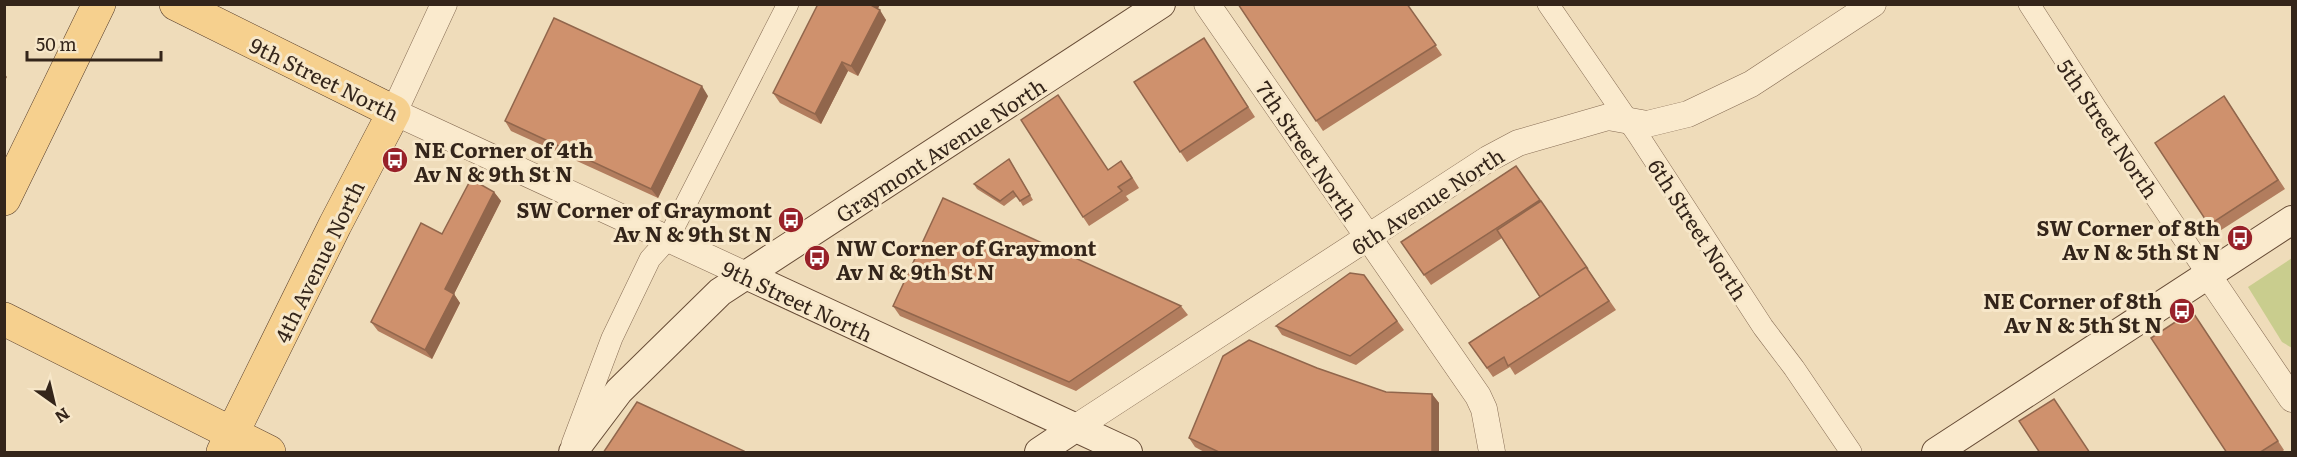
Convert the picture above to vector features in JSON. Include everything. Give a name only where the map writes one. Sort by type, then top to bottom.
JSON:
[{"type":"main road","points":[[4,199],[99,4]]},
{"type":"main road","name":"9th Street North","points":[[176,4],[394,112]]},
{"type":"main road","name":"Graymont Avenue North","points":[[573,453],[619,391],[720,292],[1161,4]]},
{"type":"main road","name":"4th Avenue North","points":[[228,444],[335,225],[394,112]]},
{"type":"main road","points":[[1936,453],[2292,220]]},
{"type":"main road","name":"9th Street North","points":[[746,275],[1128,453]]},
{"type":"main road","points":[[4,319],[228,444],[269,453]]},
{"type":"main road","name":"6th Avenue North","points":[[1039,453],[1075,428]]},
{"type":"street","name":"4th Avenue North","points":[[394,112],[444,4]]},
{"type":"street","points":[[568,453],[612,338],[650,259],[668,239],[788,4]]},
{"type":"street","name":"7th Street North","points":[[1208,4],[1478,396],[1484,409],[1492,453]]},
{"type":"street","name":"6th Street North","points":[[1548,4],[1628,120],[1763,327],[1794,368],[1851,453]]},
{"type":"street","name":"6th Avenue North","points":[[1075,428],[1488,159],[1518,143],[1608,117],[1647,124],[1688,114],[1751,84],[1873,4]]},
{"type":"street","name":"5th Street North","points":[[2029,4],[2096,108],[2292,399]]},
{"type":"street","name":"9th Street North","points":[[394,112],[746,275]]},
{"type":"green space","points":[[2292,258],[2292,348],[2282,342],[2248,287]]},
{"type":"building","points":[[818,4],[869,4],[880,10],[851,66],[842,62],[815,114],[773,93]]},
{"type":"building","points":[[1238,4],[1407,4],[1436,45],[1316,121]]},
{"type":"building","points":[[554,18],[702,86],[651,189],[505,121]]},
{"type":"building","points":[[1204,38],[1248,107],[1180,152],[1134,82]]},
{"type":"building","points":[[1058,95],[1108,170],[1121,161],[1132,178],[1118,187],[1122,191],[1083,217],[1021,120]]},
{"type":"building","points":[[2224,96],[2278,180],[2209,225],[2155,143]]},
{"type":"building","points":[[1009,159],[1030,195],[1020,201],[1013,191],[1000,201],[974,184]]},
{"type":"building","points":[[1516,166],[1540,200],[1424,275],[1401,242]]},
{"type":"building","points":[[471,179],[494,192],[445,289],[454,294],[425,350],[371,322],[421,223],[442,234]]},
{"type":"building","points":[[943,198],[1181,306],[1069,382],[893,306]]},
{"type":"building","points":[[1541,201],[1588,269],[1586,267],[1540,297],[1497,230]]},
{"type":"building","points":[[1586,267],[1609,301],[1508,366],[1504,357],[1487,368],[1469,343]]},
{"type":"building","points":[[1350,273],[1364,275],[1397,321],[1350,356],[1276,326]]},
{"type":"building","points":[[2192,311],[2278,441],[2259,453],[2227,453],[2151,338]]},
{"type":"building","points":[[1249,340],[1317,368],[1386,392],[1432,394],[1432,453],[1221,453],[1189,438],[1223,356]]},
{"type":"building","points":[[2054,399],[2090,453],[2040,453],[2019,421]]},
{"type":"building","points":[[637,402],[744,451],[743,453],[603,453]]},
{"type":"place","name":"NE Corner of 4th Av N & 9th St N","points":[[395,160]]},
{"type":"place","name":"SW Corner of Graymont Av N & 9th St N","points":[[791,220]]},
{"type":"place","name":"SW Corner of 8th Av N & 5th St N","points":[[2240,238]]},
{"type":"place","name":"NW Corner of Graymont Av N & 9th St N","points":[[817,258]]},
{"type":"place","name":"NE Corner of 8th Av N & 5th St N","points":[[2182,311]]}]
